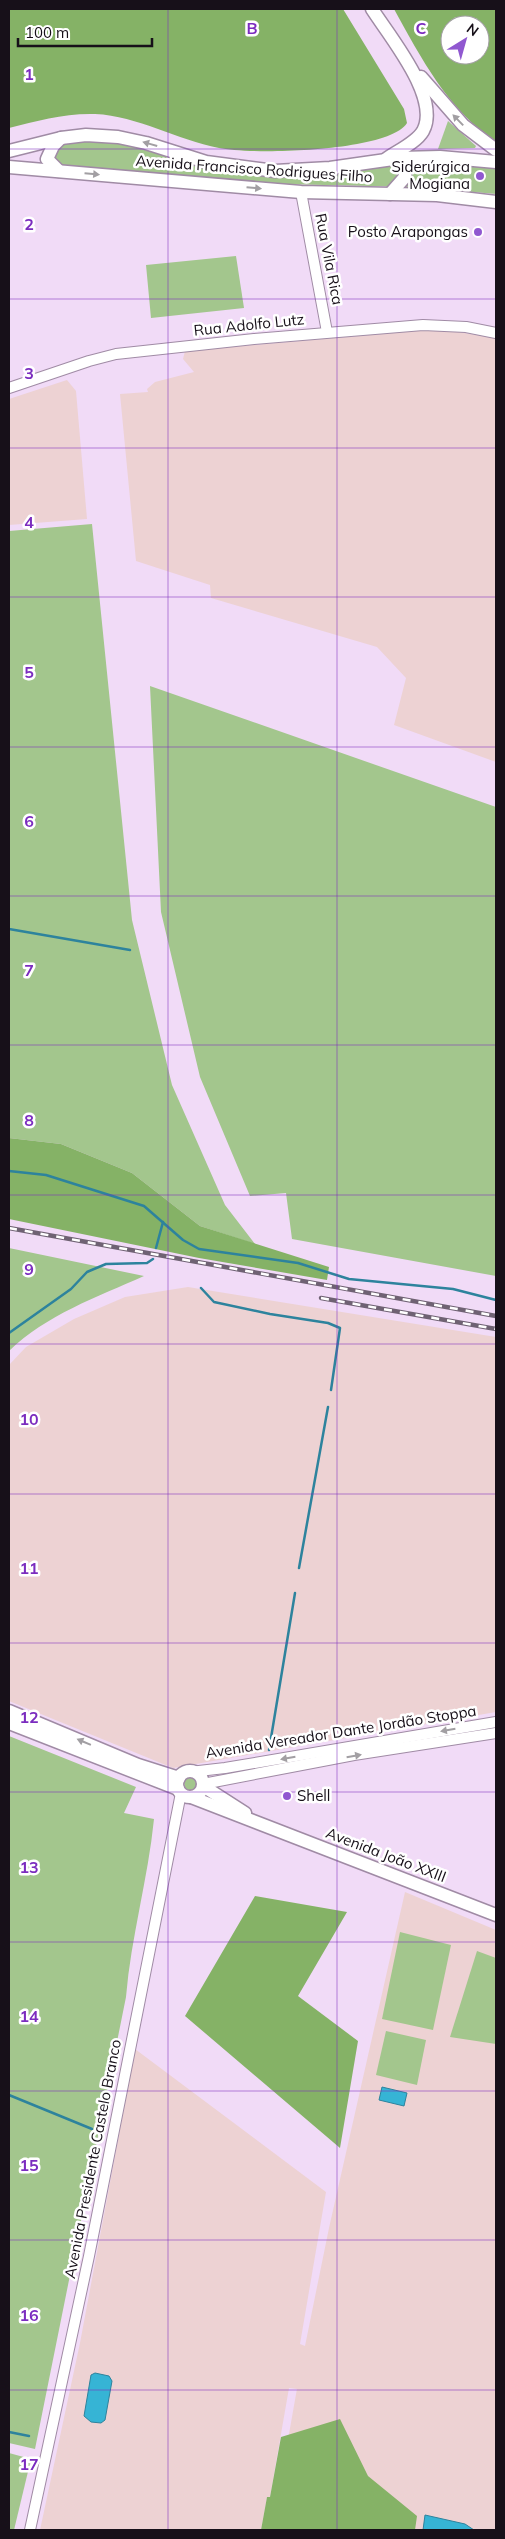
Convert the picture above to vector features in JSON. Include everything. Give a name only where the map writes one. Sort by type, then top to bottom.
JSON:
[{"type":"main road","points":[[372,9],[422,88],[428,113],[422,132],[390,159],[404,169],[405,177],[390,194]]},
{"type":"main road","points":[[398,50],[463,126],[496,150]]},
{"type":"main road","name":"Avenida Francisco Rodrigues Filho","points":[[9,151],[60,138],[86,135],[118,137],[146,143],[206,162],[276,171],[330,168],[390,159],[440,157],[496,162]]},
{"type":"main road","points":[[59,171],[47,159],[48,154],[60,138]]},
{"type":"main road","name":"Avenida Francisco Rodrigues Filho","points":[[9,167],[301,192],[437,195],[495,204]]},
{"type":"main road","name":"Avenida João XXIII","points":[[9,1711],[138,1765],[182,1789]]},
{"type":"main road","name":"Avenida João XXIII","points":[[9,1723],[182,1789],[264,1825],[496,1915]]},
{"type":"main road","points":[[190,1772],[182,1789],[197,1795],[203,1785]]},
{"type":"main road","name":"Avenida João XXIII","points":[[190,1772],[199,1775],[203,1785],[264,1825]]},
{"type":"street","name":"Rua Vila Rica","points":[[301,192],[327,332]]},
{"type":"street","name":"Rua Adolfo Lutz","points":[[9,388],[89,361],[116,354],[327,332],[446,325],[496,333]]},
{"type":"street","name":"Avenida Vereador Dante Jordão Stoppa","points":[[190,1772],[225,1768],[496,1722]]},
{"type":"street","name":"Avenida Vereador Dante Jordão Stoppa","points":[[203,1785],[354,1755],[496,1733]]},
{"type":"street","name":"Avenida Presidente Castelo Branco","points":[[30,2530],[89,2256],[182,1789]]},
{"type":"shaded area","points":[[426,330],[446,330],[496,338],[496,762],[394,725],[406,678],[377,647],[211,598],[210,585],[136,561],[120,394],[148,392],[147,389],[155,382],[194,372],[183,359],[185,351]]},
{"type":"shaded area","points":[[67,380],[76,391],[87,519],[9,525],[9,399]]},
{"type":"shaded area","points":[[188,1287],[496,1337],[496,1712],[173,1768],[9,1701],[9,1365],[26,1347],[74,1319],[125,1297]]},
{"type":"shaded area","points":[[405,1892],[496,1930],[496,2530],[272,2530],[297,2389],[289,2388],[270,2497],[267,2497],[261,2530],[40,2530],[80,2343],[135,2049],[326,2192],[300,2344],[305,2346],[329,2228]]},
{"type":"green space","points":[[9,9],[343,9],[404,109],[407,123],[395,133],[375,140],[348,146],[288,151],[219,148],[188,140],[127,119],[95,114],[62,116],[9,128]]},
{"type":"green space","points":[[394,9],[496,9],[496,142],[464,115],[425,64]]},
{"type":"green space","points":[[448,121],[476,146],[475,148],[438,149]]},
{"type":"green space","points":[[86,141],[119,143],[204,166],[334,174],[414,162],[496,167],[496,194],[417,187],[279,184],[60,165],[54,161],[54,152],[63,143]]},
{"type":"green space","points":[[236,256],[244,308],[151,318],[146,265]]},
{"type":"green space","points":[[92,524],[132,920],[172,1085],[225,1205],[255,1244],[200,1226],[132,1173],[61,1144],[9,1138],[9,531]]},
{"type":"green space","points":[[150,686],[496,807],[496,1276],[292,1239],[286,1193],[250,1196],[200,1077],[161,912]]},
{"type":"green space","points":[[9,1138],[61,1144],[132,1173],[200,1226],[329,1267],[327,1280],[199,1258],[9,1219]]},
{"type":"green space","points":[[9,1248],[144,1276],[90,1299],[56,1317],[23,1338],[9,1351]]},
{"type":"green space","points":[[9,1736],[136,1787],[124,1813],[154,1819],[126,1997],[35,2449],[9,2443]]},
{"type":"green space","points":[[192,1775],[200,1783],[192,1791],[184,1783]]},
{"type":"green space","points":[[255,1896],[347,1912],[298,1996],[358,2041],[340,2148],[185,2016]]},
{"type":"green space","points":[[400,1932],[451,1945],[433,2030],[382,2019]]},
{"type":"green space","points":[[477,1951],[496,1958],[496,2044],[450,2037]]},
{"type":"green space","points":[[386,2031],[426,2040],[417,2085],[376,2075]]},
{"type":"green space","points":[[340,2419],[368,2476],[417,2516],[415,2530],[261,2530],[267,2497],[270,2497],[281,2437]]},
{"type":"green space","points":[[9,2453],[31,2459],[14,2530],[9,2530]]},
{"type":"water","points":[[382,2087],[407,2093],[404,2106],[379,2100]]},
{"type":"water","points":[[95,2373],[109,2376],[112,2381],[105,2420],[101,2423],[91,2422],[84,2416],[91,2375]]},
{"type":"water","points":[[425,2515],[465,2524],[474,2530],[423,2530]]},
{"type":"waterway","points":[[9,929],[130,950]]},
{"type":"waterway","points":[[9,1171],[46,1175],[144,1206],[183,1240],[199,1249],[298,1263],[349,1279],[453,1289],[496,1300]]},
{"type":"waterway","points":[[156,1248],[163,1222]]},
{"type":"waterway","points":[[9,1333],[71,1289],[87,1272],[106,1264],[147,1263],[153,1259]]},
{"type":"waterway","points":[[201,1288],[214,1302],[270,1314],[328,1323],[340,1328],[331,1390]]},
{"type":"waterway","points":[[299,1568],[328,1407]]},
{"type":"waterway","points":[[269,1750],[295,1593]]},
{"type":"waterway","points":[[9,2095],[92,2129]]},
{"type":"waterway","points":[[9,2432],[29,2436]]},
{"type":"railway","points":[[9,1228],[496,1316]]},
{"type":"railway","points":[[321,1298],[496,1329]]},
{"type":"place","name":"Siderúrgica Mogiana","points":[[480,176]]},
{"type":"place","name":"Posto Arapongas","points":[[478,232]]},
{"type":"place","name":"Shell","points":[[287,1796]]}]
